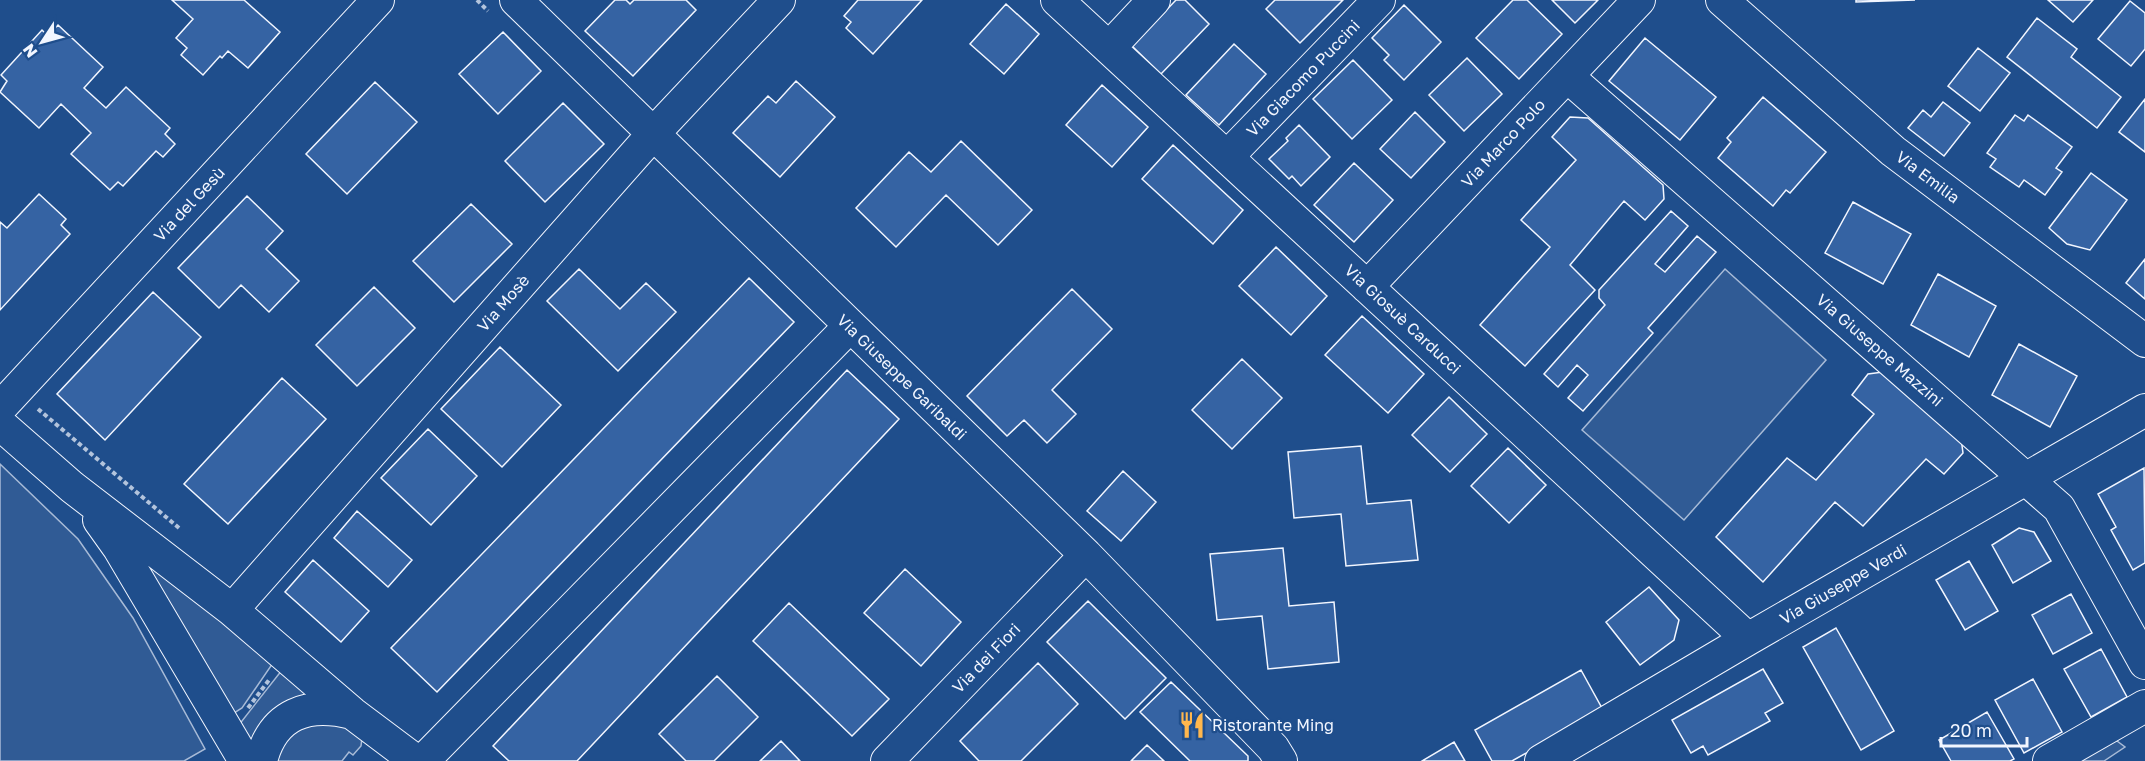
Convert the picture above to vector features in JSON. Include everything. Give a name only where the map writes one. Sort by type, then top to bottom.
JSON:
[{"type":"street","name":"Via del Gesù","points":[[0,408],[378,0]]},
{"type":"street","name":"Via Giuseppe Garibaldi","points":[[516,0],[1086,555],[1273,748],[1281,761]]},
{"type":"street","name":"Via Mosè","points":[[232,610],[653,134],[779,0]]},
{"type":"street","name":"Via Giosuè Carducci","points":[[1057,0],[1748,639]]},
{"type":"street","points":[[1109,48],[1154,0]]},
{"type":"street","name":"Via Giacomo Puccini","points":[[1227,157],[1379,0]]},
{"type":"street","name":"Via Marco Polo","points":[[1367,287],[1639,0]]},
{"type":"street","name":"Via Emilia","points":[[1722,0],[1893,151],[2145,341]]},
{"type":"street","name":"Via Giuseppe Mazzini","points":[[1567,76],[2059,508],[2145,663]]},
{"type":"street","points":[[423,761],[850,326]]},
{"type":"street","name":"Via Giuseppe Verdi","points":[[1541,761],[2145,410]]},
{"type":"street","points":[[0,424],[72,487],[288,656],[352,713],[383,752],[416,761]]},
{"type":"street","points":[[72,487],[119,548],[245,761]]},
{"type":"street","name":"Via dei Fiori","points":[[887,761],[1086,555]]},
{"type":"street","points":[[2049,761],[2145,706]]},
{"type":"street","points":[[261,761],[272,734],[295,714],[325,708],[352,713]]},
{"type":"path","points":[[225,727],[238,721],[288,656]]},
{"type":"shaded area","points":[[1725,269],[1826,360],[1684,520],[1582,430]]},
{"type":"shaded area","points":[[0,464],[78,539],[133,618],[205,749],[184,761],[0,761]]},
{"type":"shaded area","points":[[147,560],[273,663],[242,708],[231,715],[146,564]]},
{"type":"shaded area","points":[[282,670],[310,692],[250,751],[238,726]]},
{"type":"shaded area","points":[[342,723],[362,738],[361,746],[353,755],[349,752],[342,761],[272,761],[290,734],[303,726]]},
{"type":"shaded area","points":[[2113,738],[2125,747],[2104,761],[2075,761]]},
{"type":"building","points":[[172,0],[244,0],[280,32],[248,68],[228,51],[222,58],[220,56],[203,75],[181,55],[187,48],[176,38],[193,19]]},
{"type":"building","points":[[615,0],[626,0],[630,4],[634,0],[686,0],[696,10],[633,76],[585,31]]},
{"type":"building","points":[[858,0],[922,0],[873,54],[846,28],[851,22],[844,16]]},
{"type":"building","points":[[1176,0],[1185,0],[1209,24],[1161,74],[1132,46]]},
{"type":"building","points":[[1275,0],[1343,0],[1300,43],[1266,9]]},
{"type":"building","points":[[1513,0],[1527,0],[1562,34],[1519,79],[1476,38]]},
{"type":"building","points":[[1552,0],[1598,0],[1575,23]]},
{"type":"building","points":[[1856,0],[1915,0],[1856,2]]},
{"type":"building","points":[[2048,0],[2093,0],[2073,22]]},
{"type":"building","points":[[2130,1],[2145,13],[2145,49],[2131,66],[2098,39]]},
{"type":"building","points":[[1006,4],[1039,34],[1004,74],[970,44]]},
{"type":"building","points":[[1404,5],[1441,42],[1404,80],[1384,60],[1389,55],[1372,38]]},
{"type":"building","points":[[2037,18],[2077,49],[2071,57],[2121,97],[2097,128],[2007,57]]},
{"type":"building","points":[[58,25],[103,67],[84,88],[106,108],[126,87],[170,128],[165,134],[175,144],[163,157],[156,151],[123,186],[118,182],[110,190],[71,154],[91,133],[61,104],[39,128],[0,92],[7,81],[1,75],[42,30],[48,36]]},
{"type":"building","points":[[503,32],[541,71],[498,114],[459,74]]},
{"type":"building","points":[[1645,38],[1716,97],[1680,140],[1609,81]]},
{"type":"building","points":[[1234,44],[1266,74],[1219,125],[1186,95]]},
{"type":"building","points":[[1978,48],[2010,73],[1980,111],[1948,86]]},
{"type":"building","points":[[1467,58],[1502,94],[1464,131],[1429,95]]},
{"type":"building","points":[[1353,60],[1392,100],[1352,139],[1313,99]]},
{"type":"building","points":[[796,81],[835,117],[780,177],[733,133],[768,96],[776,103]]},
{"type":"building","points":[[375,82],[417,122],[347,194],[306,154]]},
{"type":"building","points":[[1102,85],[1148,127],[1112,167],[1066,125]]},
{"type":"building","points":[[1763,97],[1826,152],[1790,193],[1786,190],[1773,206],[1718,158],[1731,142],[1727,138]]},
{"type":"building","points":[[2145,99],[2145,152],[2119,132]]},
{"type":"building","points":[[1943,102],[1970,123],[1944,156],[1908,128],[1923,110],[1931,117]]},
{"type":"building","points":[[563,103],[604,144],[545,202],[505,161]]},
{"type":"building","points":[[1415,112],[1445,142],[1411,178],[1380,149]]},
{"type":"building","points":[[2015,115],[2024,121],[2028,115],[2072,147],[2056,168],[2062,172],[2045,195],[2024,180],[2019,187],[1990,167],[1996,159],[1987,153]]},
{"type":"building","points":[[1570,117],[1588,118],[1663,185],[1664,199],[1645,220],[1624,201],[1570,265],[1595,290],[1525,366],[1480,325],[1550,247],[1521,220],[1576,160],[1552,137]]},
{"type":"building","points":[[1299,125],[1330,157],[1301,186],[1292,176],[1289,179],[1269,159],[1288,141],[1286,138]]},
{"type":"building","points":[[961,141],[1032,210],[998,245],[946,195],[896,247],[856,208],[909,152],[931,172]]},
{"type":"building","points":[[1173,145],[1243,210],[1213,244],[1142,179]]},
{"type":"building","points":[[1354,163],[1393,200],[1354,242],[1314,205]]},
{"type":"building","points":[[2091,173],[2127,200],[2090,250],[2067,244],[2049,228]]},
{"type":"building","points":[[39,194],[66,219],[61,225],[70,234],[0,310],[0,222],[7,228]]},
{"type":"building","points":[[247,196],[283,231],[266,249],[299,281],[269,312],[241,285],[219,308],[178,268]]},
{"type":"building","points":[[1853,202],[1911,234],[1883,284],[1825,253]]},
{"type":"building","points":[[471,204],[512,244],[454,302],[413,261]]},
{"type":"building","points":[[1671,211],[1688,226],[1655,264],[1665,272],[1697,236],[1716,252],[1648,328],[1653,333],[1583,411],[1568,398],[1588,375],[1577,365],[1558,387],[1544,374],[1605,305],[1599,298],[1599,290]]},
{"type":"building","points":[[1276,247],[1327,296],[1291,335],[1239,286]]},
{"type":"building","points":[[2145,259],[2145,299],[2126,283]]},
{"type":"building","points":[[579,269],[620,309],[646,283],[676,312],[618,371],[547,301]]},
{"type":"building","points":[[1938,274],[1996,306],[1969,357],[1911,325]]},
{"type":"building","points":[[749,278],[794,322],[437,692],[391,648]]},
{"type":"building","points":[[374,287],[415,328],[357,386],[316,345]]},
{"type":"building","points":[[1072,289],[1112,329],[1052,390],[1076,414],[1047,443],[1024,420],[1007,436],[967,396]]},
{"type":"building","points":[[153,292],[201,337],[105,440],[57,394]]},
{"type":"building","points":[[1362,316],[1424,374],[1388,413],[1325,355]]},
{"type":"building","points":[[2019,344],[2077,376],[2050,427],[1992,395]]},
{"type":"building","points":[[500,347],[561,405],[502,467],[441,409]]},
{"type":"building","points":[[1242,359],[1282,398],[1232,449],[1192,410]]},
{"type":"building","points":[[847,370],[899,419],[577,761],[509,761],[493,746]]},
{"type":"building","points":[[1883,372],[1961,438],[1963,453],[1944,474],[1926,459],[1863,526],[1835,502],[1763,582],[1716,537],[1787,458],[1816,480],[1874,414],[1852,395],[1868,374]]},
{"type":"building","points":[[282,378],[326,419],[228,524],[184,484]]},
{"type":"building","points":[[1449,397],[1487,434],[1450,472],[1412,435]]},
{"type":"building","points":[[428,429],[477,476],[431,525],[381,478]]},
{"type":"building","points":[[1361,446],[1367,504],[1411,500],[1418,560],[1346,566],[1341,514],[1294,518],[1288,452]]},
{"type":"building","points":[[1508,448],[1546,485],[1509,523],[1471,486]]},
{"type":"building","points":[[2144,468],[2145,563],[2133,570],[2111,530],[2116,527],[2098,494]]},
{"type":"building","points":[[1123,471],[1156,502],[1121,541],[1087,511]]},
{"type":"building","points":[[357,511],[412,560],[388,587],[334,538]]},
{"type":"building","points":[[2019,528],[2034,532],[2051,561],[2013,583],[1992,545]]},
{"type":"building","points":[[1283,548],[1289,606],[1334,602],[1339,662],[1268,669],[1262,616],[1217,620],[1210,554]]},
{"type":"building","points":[[313,560],[369,611],[341,642],[285,592]]},
{"type":"building","points":[[1969,561],[1998,611],[1965,630],[1936,580]]},
{"type":"building","points":[[905,569],[961,622],[921,666],[864,613]]},
{"type":"building","points":[[1649,587],[1679,620],[1674,640],[1640,665],[1606,622]]},
{"type":"building","points":[[2071,594],[2092,633],[2053,654],[2032,615]]},
{"type":"building","points":[[1088,601],[1166,678],[1125,719],[1047,642]]},
{"type":"building","points":[[789,603],[889,699],[852,736],[753,641]]},
{"type":"building","points":[[1836,628],[1894,731],[1861,750],[1803,647]]},
{"type":"building","points":[[2101,649],[2127,697],[2091,717],[2064,669]]},
{"type":"building","points":[[1038,663],[1078,704],[1021,761],[979,761],[960,741]]},
{"type":"building","points":[[1763,669],[1783,703],[1765,713],[1770,721],[1708,755],[1703,746],[1691,753],[1672,720]]},
{"type":"building","points":[[1581,670],[1603,710],[1512,761],[1492,761],[1475,730]]},
{"type":"building","points":[[717,676],[758,717],[714,761],[686,761],[659,734]]},
{"type":"building","points":[[2033,679],[2062,732],[2024,753],[1995,700]]},
{"type":"building","points":[[1171,682],[1248,756],[1248,761],[1190,761],[1140,712]]},
{"type":"building","points":[[1987,712],[2014,759],[2010,761],[1951,761],[1939,740]]},
{"type":"building","points":[[781,741],[800,761],[760,761]]},
{"type":"building","points":[[1454,742],[1465,761],[1422,761]]},
{"type":"building","points":[[1147,745],[1164,761],[1131,761]]},
{"type":"place","name":"Ristorante Ming","points":[[1192,725]]}]
